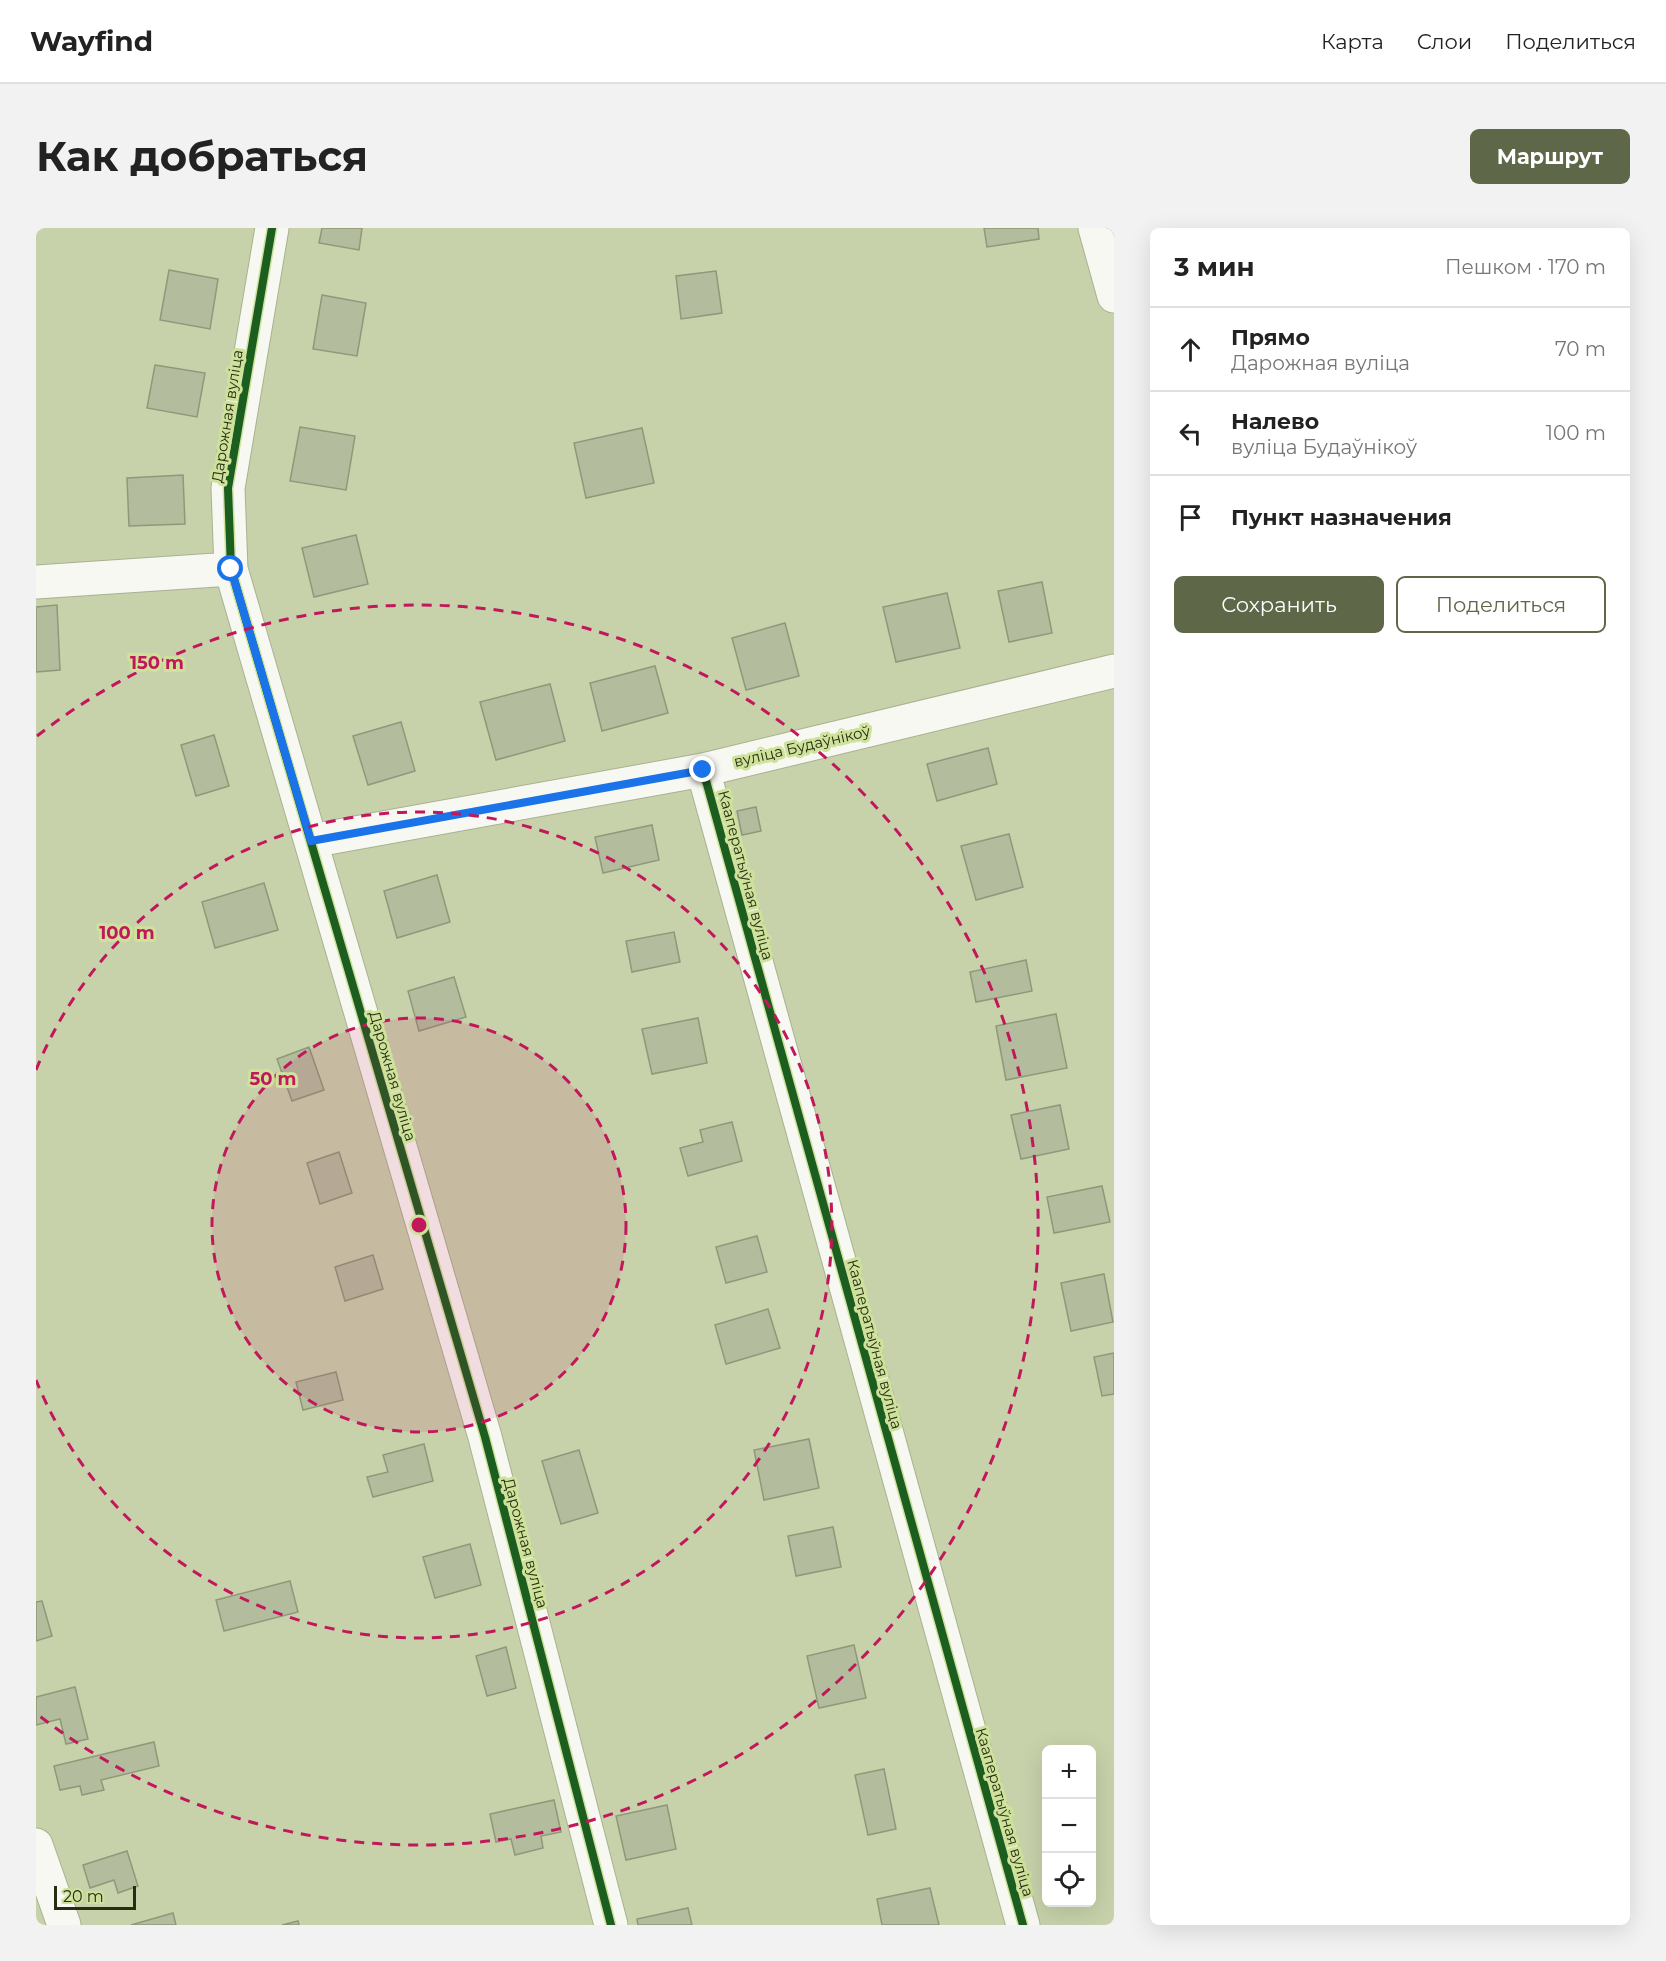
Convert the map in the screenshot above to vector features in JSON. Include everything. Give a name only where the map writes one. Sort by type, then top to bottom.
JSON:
[{"type":"street","name":"Дарожная вуліца","points":[[272,228],[228,488],[231,569],[484,1437],[611,1925]]},
{"type":"street","points":[[1095,228],[1114,296]]},
{"type":"street","points":[[36,582],[231,569]]},
{"type":"street","name":"вуліца Будаўнікоў","points":[[311,841],[703,770],[1114,671]]},
{"type":"street","name":"Кааператыўная вуліца","points":[[703,770],[1023,1925]]},
{"type":"street","points":[[36,1845],[64,1925]]},
{"type":"building","points":[[322,228],[362,228],[359,250],[319,243]]},
{"type":"building","points":[[984,228],[1038,228],[1039,239],[987,247]]},
{"type":"building","points":[[169,270],[218,279],[210,329],[160,320]]},
{"type":"building","points":[[716,271],[722,313],[681,319],[676,276]]},
{"type":"building","points":[[322,295],[366,303],[357,356],[313,349]]},
{"type":"building","points":[[155,365],[205,373],[197,417],[147,408]]},
{"type":"building","points":[[300,427],[355,436],[346,490],[290,481]]},
{"type":"building","points":[[642,428],[654,483],[586,498],[574,443]]},
{"type":"building","points":[[183,475],[185,524],[129,526],[127,478]]},
{"type":"building","points":[[356,535],[368,584],[314,597],[302,548]]},
{"type":"building","points":[[1042,582],[1052,633],[1009,642],[998,591]]},
{"type":"building","points":[[947,593],[960,648],[896,662],[883,607]]},
{"type":"building","points":[[57,605],[60,670],[36,672],[36,607]]},
{"type":"building","points":[[785,623],[799,676],[746,690],[732,638]]},
{"type":"building","points":[[655,666],[668,713],[602,731],[590,683]]},
{"type":"building","points":[[550,684],[565,741],[496,760],[480,702]]},
{"type":"building","points":[[401,722],[415,771],[368,785],[353,736]]},
{"type":"building","points":[[214,735],[229,786],[196,796],[181,745]]},
{"type":"building","points":[[988,748],[997,784],[937,801],[927,764]]},
{"type":"building","points":[[756,807],[761,831],[742,835],[737,811]]},
{"type":"building","points":[[652,825],[659,860],[603,873],[595,837]]},
{"type":"building","points":[[1009,834],[1023,887],[976,900],[961,846]]},
{"type":"building","points":[[437,875],[450,922],[397,938],[384,891]]},
{"type":"building","points":[[264,883],[278,930],[215,948],[202,902]]},
{"type":"building","points":[[674,932],[680,962],[632,972],[626,941]]},
{"type":"building","points":[[1026,960],[1032,991],[976,1002],[970,972]]},
{"type":"building","points":[[454,977],[466,1017],[419,1031],[408,991]]},
{"type":"building","points":[[1056,1014],[1067,1068],[1006,1080],[996,1026]]},
{"type":"building","points":[[698,1018],[707,1063],[652,1074],[642,1029]]},
{"type":"building","points":[[309,1047],[324,1090],[292,1101],[277,1059]]},
{"type":"building","points":[[1060,1105],[1069,1149],[1021,1159],[1011,1115]]},
{"type":"building","points":[[732,1122],[742,1161],[688,1176],[680,1148],[703,1142],[700,1130]]},
{"type":"building","points":[[339,1152],[352,1193],[320,1204],[307,1163]]},
{"type":"building","points":[[1102,1186],[1110,1222],[1054,1233],[1047,1197]]},
{"type":"building","points":[[757,1236],[767,1272],[726,1283],[716,1247]]},
{"type":"building","points":[[373,1255],[383,1289],[345,1301],[335,1267]]},
{"type":"building","points":[[1104,1274],[1113,1322],[1071,1331],[1061,1283]]},
{"type":"building","points":[[768,1309],[780,1348],[726,1364],[715,1325]]},
{"type":"building","points":[[1114,1353],[1114,1394],[1102,1396],[1094,1357]]},
{"type":"building","points":[[336,1372],[343,1400],[303,1410],[296,1382]]},
{"type":"building","points":[[809,1439],[819,1488],[764,1500],[754,1450]]},
{"type":"building","points":[[424,1444],[433,1481],[373,1497],[367,1477],[388,1472],[383,1455]]},
{"type":"building","points":[[579,1450],[598,1513],[561,1524],[542,1461]]},
{"type":"building","points":[[833,1527],[841,1567],[796,1576],[788,1536]]},
{"type":"building","points":[[470,1544],[481,1585],[435,1598],[423,1557]]},
{"type":"building","points":[[290,1581],[298,1612],[224,1631],[216,1600]]},
{"type":"building","points":[[42,1601],[52,1636],[36,1641],[36,1602]]},
{"type":"building","points":[[854,1645],[866,1698],[819,1708],[807,1656]]},
{"type":"building","points":[[506,1647],[516,1688],[487,1696],[476,1656]]},
{"type":"building","points":[[75,1687],[88,1739],[66,1744],[60,1719],[36,1725],[36,1697]]},
{"type":"building","points":[[154,1742],[159,1766],[101,1780],[104,1790],[82,1795],[80,1786],[60,1790],[54,1766]]},
{"type":"building","points":[[884,1769],[896,1829],[868,1835],[855,1775]]},
{"type":"building","points":[[554,1800],[561,1832],[541,1836],[543,1848],[515,1855],[511,1839],[496,1842],[490,1814]]},
{"type":"building","points":[[667,1805],[676,1849],[626,1860],[616,1816]]},
{"type":"building","points":[[127,1851],[138,1886],[118,1893],[114,1880],[90,1888],[83,1865]]},
{"type":"building","points":[[930,1888],[939,1925],[882,1925],[877,1899]]},
{"type":"building","points":[[688,1908],[692,1925],[638,1925],[637,1919]]},
{"type":"building","points":[[173,1913],[176,1925],[131,1925]]},
{"type":"building","points":[[298,1921],[299,1925],[282,1925]]},
{"type":"cycle path","points":[[272,228],[228,488],[231,569],[485,1437],[611,1925]]},
{"type":"cycle path","points":[[703,770],[1023,1925]]},
{"type":"route","points":[[231,569],[311,841],[703,770]]}]
